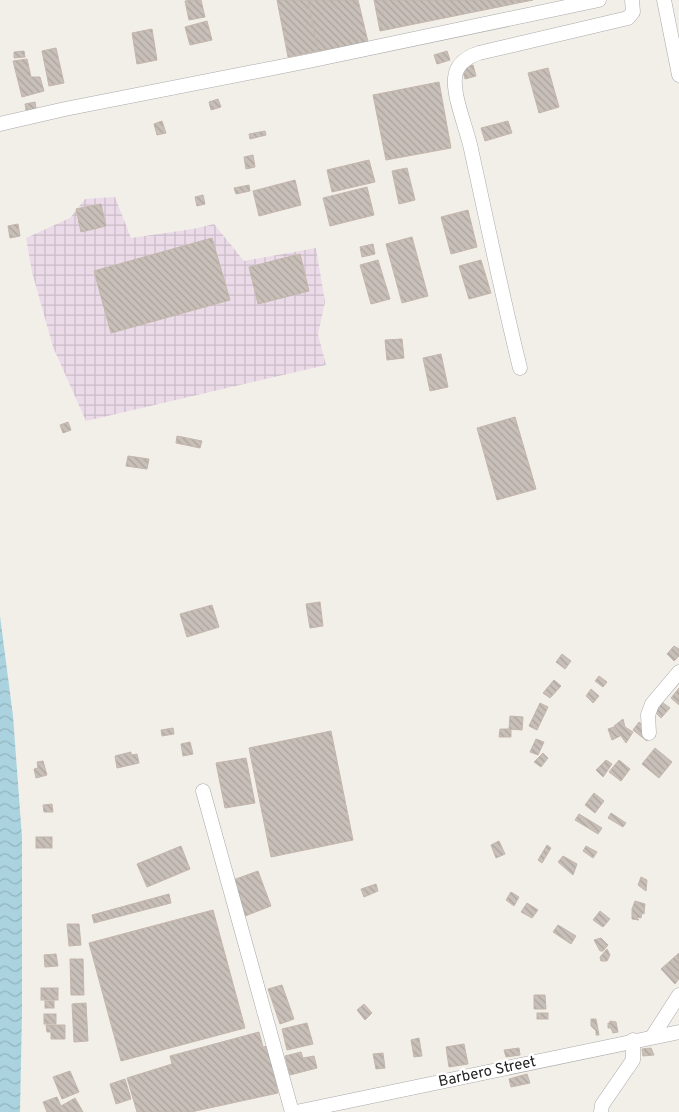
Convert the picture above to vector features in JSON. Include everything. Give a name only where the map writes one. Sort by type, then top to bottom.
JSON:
[{"type":"street","points":[[0,124],[75,107],[309,61],[564,3],[599,0]]},
{"type":"street","points":[[520,368],[469,138],[456,92],[454,79],[456,71],[461,63],[479,53],[628,18],[633,12],[632,0]]},
{"type":"street","points":[[664,0],[679,75]]},
{"type":"street","points":[[649,733],[648,715],[652,704],[679,672]]},
{"type":"street","points":[[203,791],[292,1112]]},
{"type":"street","points":[[652,1037],[679,995]]},
{"type":"street","name":"Barbero Street","points":[[296,1112],[633,1040],[679,1032]]},
{"type":"street","points":[[601,1112],[602,1105],[633,1060],[633,1040]]},
{"type":"shaded area","points":[[115,197],[131,238],[214,224],[244,261],[316,248],[325,302],[318,334],[326,365],[86,421],[53,347],[32,272],[26,238],[70,218],[85,199]]},
{"type":"water","points":[[0,616],[13,716],[22,838],[20,1112],[0,1112]]},
{"type":"building","points":[[201,0],[205,17],[189,20],[185,1]]},
{"type":"building","points":[[277,0],[308,0],[318,51],[288,57]]},
{"type":"building","points":[[308,0],[358,0],[368,42],[318,51]]},
{"type":"building","points":[[374,0],[533,0],[380,31]]},
{"type":"building","points":[[207,21],[212,40],[190,45],[185,27]]},
{"type":"building","points":[[152,29],[157,60],[137,64],[132,33]]},
{"type":"building","points":[[56,48],[64,83],[49,86],[42,51]]},
{"type":"building","points":[[24,51],[25,57],[14,58],[14,52]]},
{"type":"building","points":[[447,51],[450,60],[437,64],[434,55]]},
{"type":"building","points":[[27,59],[31,77],[40,77],[44,91],[22,97],[13,61]]},
{"type":"building","points":[[473,65],[476,76],[465,79],[462,68]]},
{"type":"building","points":[[548,68],[559,107],[539,113],[528,73]]},
{"type":"building","points":[[439,82],[451,148],[386,160],[373,95]]},
{"type":"building","points":[[218,99],[221,107],[211,110],[209,102]]},
{"type":"building","points":[[35,102],[37,113],[27,115],[25,104]]},
{"type":"building","points":[[162,121],[166,133],[157,135],[154,124]]},
{"type":"building","points":[[508,121],[512,133],[485,141],[481,128]]},
{"type":"building","points":[[265,131],[266,135],[250,139],[249,134]]},
{"type":"building","points":[[253,155],[255,167],[246,169],[244,157]]},
{"type":"building","points":[[369,160],[375,182],[332,192],[327,170]]},
{"type":"building","points":[[407,168],[415,200],[399,204],[392,171]]},
{"type":"building","points":[[295,180],[301,205],[259,216],[253,191]]},
{"type":"building","points":[[249,185],[250,191],[236,194],[234,188]]},
{"type":"building","points":[[367,187],[374,215],[330,226],[323,198]]},
{"type":"building","points":[[203,195],[205,204],[197,206],[195,197]]},
{"type":"building","points":[[101,204],[106,226],[81,232],[76,209]]},
{"type":"building","points":[[468,210],[477,247],[451,254],[441,217]]},
{"type":"building","points":[[18,224],[20,236],[10,238],[8,226]]},
{"type":"building","points":[[412,237],[428,296],[402,303],[386,244]]},
{"type":"building","points":[[212,238],[230,300],[111,333],[94,271]]},
{"type":"building","points":[[373,244],[375,254],[362,257],[360,247]]},
{"type":"building","points":[[300,254],[309,291],[258,304],[249,267]]},
{"type":"building","points":[[378,260],[390,299],[371,304],[360,265]]},
{"type":"building","points":[[481,260],[491,293],[469,299],[459,266]]},
{"type":"building","points":[[402,339],[404,358],[387,360],[385,340]]},
{"type":"building","points":[[441,354],[448,387],[430,391],[423,358]]},
{"type":"building","points":[[515,417],[536,489],[497,500],[477,428]]},
{"type":"building","points":[[68,422],[71,430],[63,433],[60,425]]},
{"type":"building","points":[[177,436],[202,441],[200,448],[176,443]]},
{"type":"building","points":[[128,456],[149,459],[147,469],[126,466]]},
{"type":"building","points":[[320,602],[323,626],[310,628],[306,604]]},
{"type":"building","points":[[212,605],[219,627],[187,637],[180,614]]},
{"type":"building","points":[[674,646],[679,649],[679,656],[674,661],[667,654]]},
{"type":"building","points":[[562,654],[571,661],[565,669],[556,662]]},
{"type":"building","points":[[599,676],[607,682],[603,687],[595,681]]},
{"type":"building","points":[[554,680],[561,686],[550,698],[543,693]]},
{"type":"building","points":[[679,688],[679,705],[671,698]]},
{"type":"building","points":[[591,689],[599,696],[593,703],[586,696]]},
{"type":"building","points":[[659,700],[670,708],[661,718],[652,709]]},
{"type":"building","points":[[540,703],[548,707],[537,730],[529,726]]},
{"type":"building","points":[[510,716],[523,717],[522,730],[509,729]]},
{"type":"building","points":[[623,719],[625,727],[633,732],[626,743],[614,726]]},
{"type":"building","points":[[639,722],[648,729],[647,741],[633,730]]},
{"type":"building","points":[[614,727],[620,736],[612,740],[608,729]]},
{"type":"building","points":[[173,728],[174,734],[162,736],[161,730]]},
{"type":"building","points":[[500,729],[511,729],[511,737],[499,737]]},
{"type":"building","points":[[331,731],[353,840],[271,857],[249,748]]},
{"type":"building","points":[[536,739],[544,742],[538,755],[530,752]]},
{"type":"building","points":[[190,742],[193,754],[183,756],[181,744]]},
{"type":"building","points":[[655,748],[672,762],[659,778],[642,764]]},
{"type":"building","points":[[131,752],[131,755],[137,754],[139,763],[117,768],[115,756]]},
{"type":"building","points":[[543,753],[548,758],[541,767],[534,762]]},
{"type":"building","points":[[246,758],[255,803],[225,808],[216,763]]},
{"type":"building","points":[[606,760],[612,764],[603,777],[596,770]]},
{"type":"building","points":[[619,760],[630,769],[621,781],[609,772]]},
{"type":"building","points":[[43,761],[47,775],[36,778],[34,769],[38,768],[37,762]]},
{"type":"building","points":[[594,793],[604,801],[595,813],[585,805]]},
{"type":"building","points":[[52,804],[53,812],[44,812],[43,805]]},
{"type":"building","points":[[611,813],[626,823],[623,827],[608,818]]},
{"type":"building","points":[[579,814],[602,828],[598,834],[575,820]]},
{"type":"building","points":[[36,837],[52,837],[52,848],[36,848]]},
{"type":"building","points":[[499,841],[505,854],[496,858],[491,845]]},
{"type":"building","points":[[547,845],[551,848],[542,863],[538,860]]},
{"type":"building","points":[[181,846],[190,869],[147,887],[137,864]]},
{"type":"building","points":[[586,846],[597,852],[593,858],[583,851]]},
{"type":"building","points":[[563,856],[577,864],[573,875],[558,862]]},
{"type":"building","points":[[258,871],[271,906],[245,916],[233,880]]},
{"type":"building","points":[[641,877],[647,880],[646,891],[638,885]]},
{"type":"building","points":[[376,884],[378,891],[364,897],[361,889]]},
{"type":"building","points":[[511,892],[519,897],[514,906],[506,900]]},
{"type":"building","points":[[169,894],[171,903],[94,923],[92,915]]},
{"type":"building","points":[[635,901],[645,904],[644,914],[642,913],[641,918],[636,917],[639,920],[632,919],[632,909]]},
{"type":"building","points":[[527,903],[538,910],[532,918],[521,912]]},
{"type":"building","points":[[213,910],[245,1028],[121,1061],[89,943]]},
{"type":"building","points":[[600,911],[610,919],[603,927],[593,920]]},
{"type":"building","points":[[67,924],[79,924],[81,945],[69,946]]},
{"type":"building","points":[[558,925],[576,936],[571,944],[553,932]]},
{"type":"building","points":[[601,938],[608,945],[603,951],[600,951],[594,940]]},
{"type":"building","points":[[607,949],[610,955],[607,961],[601,961],[600,957]]},
{"type":"building","points":[[679,953],[679,979],[675,984],[661,969]]},
{"type":"building","points":[[56,954],[58,966],[45,967],[44,955]]},
{"type":"building","points":[[70,959],[83,959],[84,995],[71,995]]},
{"type":"building","points":[[282,985],[294,1019],[280,1024],[268,989]]},
{"type":"building","points":[[41,988],[58,988],[58,1000],[41,1000]]},
{"type":"building","points":[[534,995],[545,995],[546,1009],[534,1009]]},
{"type":"building","points":[[45,1001],[54,1001],[54,1008],[45,1008]]},
{"type":"building","points":[[86,1003],[88,1041],[74,1042],[72,1004]]},
{"type":"building","points":[[364,1004],[372,1013],[365,1020],[357,1010]]},
{"type":"building","points":[[537,1013],[548,1013],[548,1019],[537,1019]]},
{"type":"building","points":[[44,1014],[56,1014],[56,1024],[44,1024]]},
{"type":"building","points":[[591,1019],[596,1019],[599,1035],[596,1035],[596,1031],[591,1026]]},
{"type":"building","points":[[610,1021],[616,1022],[618,1032],[613,1033],[611,1028],[608,1028]]},
{"type":"building","points":[[307,1023],[313,1044],[287,1050],[282,1029]]},
{"type":"building","points":[[46,1025],[65,1025],[65,1039],[51,1039],[51,1032],[47,1032]]},
{"type":"building","points":[[259,1032],[263,1047],[268,1046],[278,1093],[191,1112],[137,1112],[127,1078],[172,1064],[170,1056]]},
{"type":"building","points":[[419,1038],[422,1056],[414,1057],[411,1040]]},
{"type":"building","points":[[464,1044],[468,1064],[449,1067],[446,1047]]},
{"type":"building","points":[[519,1048],[520,1055],[506,1057],[504,1050]]},
{"type":"building","points":[[651,1048],[654,1055],[643,1056],[642,1049]]},
{"type":"building","points":[[301,1052],[303,1058],[314,1056],[317,1068],[290,1075],[285,1056]]},
{"type":"building","points":[[383,1053],[385,1068],[376,1069],[373,1054]]},
{"type":"building","points":[[70,1071],[79,1092],[62,1099],[53,1077]]},
{"type":"building","points":[[527,1074],[530,1083],[511,1087],[509,1079]]},
{"type":"building","points":[[125,1079],[131,1099],[116,1104],[110,1084]]},
{"type":"building","points":[[57,1097],[61,1106],[75,1098],[83,1112],[47,1112],[43,1102]]}]
